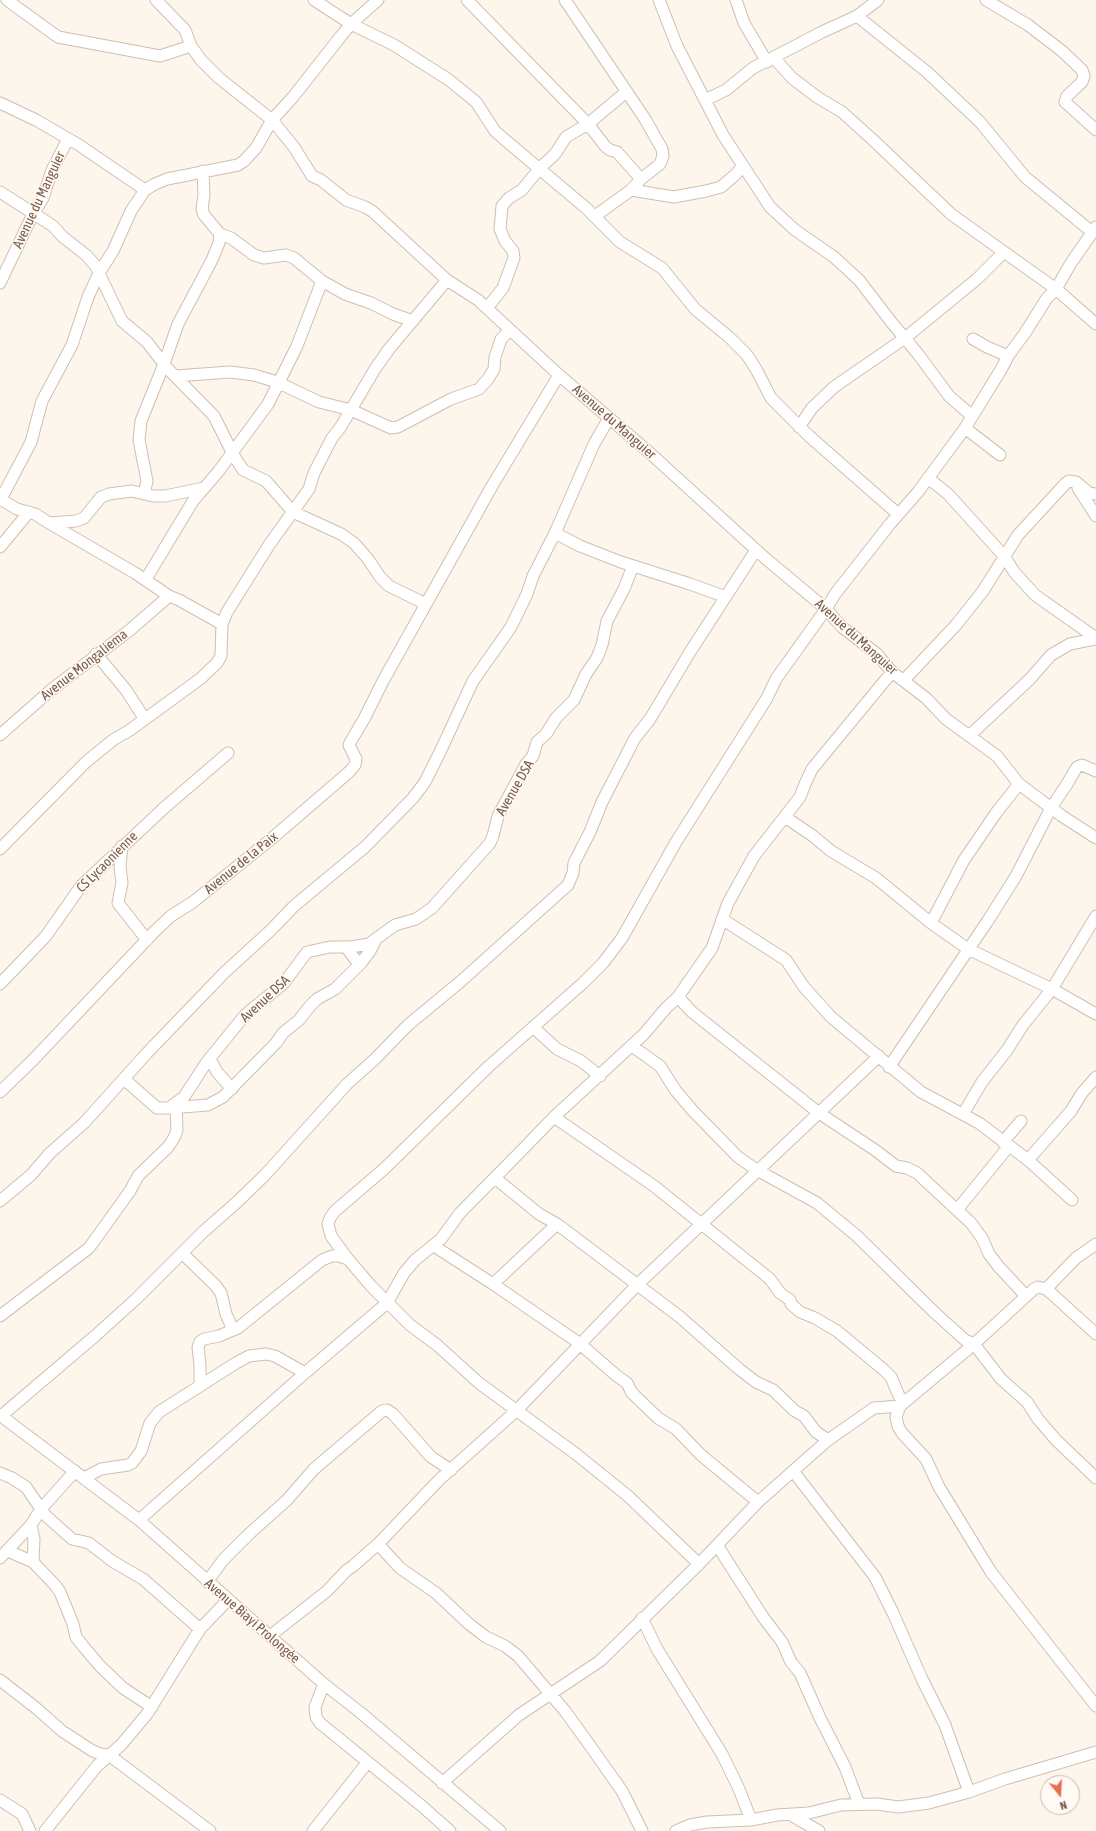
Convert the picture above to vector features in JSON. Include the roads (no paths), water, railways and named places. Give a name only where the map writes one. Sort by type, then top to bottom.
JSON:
[{"type":"street","points":[[8,0],[58,37],[160,56],[191,46]]},
{"type":"street","name":"Avenue du Manguier","points":[[156,0],[185,30],[191,46],[201,60],[219,78],[272,120],[298,154],[312,176],[321,180],[346,200],[372,211],[447,280],[478,300],[559,375],[651,454],[756,550],[826,609],[842,627],[877,654],[892,672],[926,698],[946,719],[997,756],[1019,784],[1051,808],[1096,838]]},
{"type":"street","points":[[314,0],[351,24],[394,45],[449,80],[476,102],[495,131],[595,216],[620,242],[662,268],[695,309],[729,337],[747,356],[756,369],[771,398],[898,514]]},
{"type":"street","points":[[222,624],[169,596],[146,579],[49,523],[29,512],[18,509],[1,499],[31,442],[42,401],[72,345],[88,297],[98,273],[114,251],[131,211],[145,190],[167,179],[238,165],[244,161],[256,148],[272,120],[293,97],[351,24],[378,0]]},
{"type":"street","points":[[467,0],[588,124],[605,146],[610,150],[617,152],[641,179]]},
{"type":"street","points":[[565,0],[645,119],[662,149],[663,156],[660,164],[641,179],[631,190],[595,216]]},
{"type":"street","points":[[659,0],[676,46],[723,134],[770,207],[795,230],[834,257],[860,280],[950,396],[972,416]]},
{"type":"street","points":[[736,0],[744,23],[771,60],[817,97],[842,112],[952,214],[1056,289],[1096,324]]},
{"type":"street","points":[[705,100],[726,90],[753,68],[771,60],[822,32],[857,16],[878,0]]},
{"type":"street","points":[[986,0],[1028,25],[1062,51],[1082,70],[1084,76],[1082,82],[1067,96],[1065,102],[1096,130]]},
{"type":"street","points":[[699,1564],[628,1496],[576,1454],[479,1383],[437,1345],[410,1325],[371,1286],[348,1259],[331,1236],[329,1229],[330,1218],[335,1211],[384,1169],[488,1067],[583,983],[603,963],[622,938],[676,842],[767,698],[776,679],[835,594],[928,478],[965,428],[999,374],[1008,356],[1025,333],[1047,298],[1056,289],[1094,230],[1025,177],[980,122],[927,72],[857,16]]},
{"type":"street","points":[[487,308],[503,288],[514,258],[512,251],[500,229],[502,206],[509,198],[522,190],[539,169],[555,154],[566,137],[588,124],[626,92]]},
{"type":"street","points":[[0,103],[36,120],[68,139],[145,190]]},
{"type":"street","name":"Avenue du Manguier","points":[[0,283],[33,214],[44,198],[52,170],[68,139]]},
{"type":"street","points":[[631,190],[674,197],[701,192],[721,187],[743,166]]},
{"type":"street","points":[[203,171],[204,196],[202,209],[204,215],[220,234],[232,238],[254,255],[264,258],[286,255],[294,258],[322,281],[345,294],[371,303],[393,314],[413,321]]},
{"type":"street","points":[[0,192],[52,226],[63,237],[86,255],[98,273],[122,321],[147,342],[164,364],[214,416],[243,470],[266,481],[293,512],[341,534],[354,543],[368,559],[380,577],[389,586],[426,604],[492,486],[559,375]]},
{"type":"street","points":[[144,494],[147,481],[139,440],[141,421],[178,324],[212,260],[220,234]]},
{"type":"street","points":[[800,426],[812,408],[834,388],[905,338],[977,279],[1004,252]]},
{"type":"street","points":[[0,849],[86,762],[113,740],[130,730],[144,718],[200,679],[217,663],[221,656],[222,624],[227,612],[245,582],[268,545],[309,489],[314,473],[332,438],[351,410],[388,348],[447,280]]},
{"type":"street","points":[[146,579],[193,501],[268,404],[297,346],[322,281]]},
{"type":"street","points":[[175,376],[230,372],[254,375],[278,382],[319,402],[351,410],[382,422],[391,428],[398,427],[451,399],[479,389],[494,369],[495,357],[501,339],[510,330]]},
{"type":"street","points":[[974,339],[987,347],[1008,356]]},
{"type":"street","points":[[0,1201],[30,1175],[50,1153],[84,1123],[157,1042],[225,972],[272,930],[294,906],[365,847],[413,798],[425,782],[473,681],[511,628],[527,594],[533,576],[555,532],[594,444],[608,418]]},
{"type":"street","points":[[965,428],[1000,455]]},
{"type":"street","points":[[928,478],[948,494],[1004,556],[1015,573],[1035,595],[1096,638]]},
{"type":"street","points":[[1073,481],[1096,516]]},
{"type":"street","points":[[904,680],[956,625],[980,595],[1018,535],[1066,483],[1073,481],[1089,493],[1096,494]]},
{"type":"street","points":[[49,523],[76,521],[84,518],[102,497],[109,494],[132,491],[153,496],[165,496],[204,488]]},
{"type":"street","points":[[0,547],[29,512]]},
{"type":"street","points":[[555,532],[580,546],[633,566],[726,597]]},
{"type":"street","points":[[1,1416],[90,1341],[136,1299],[182,1253],[265,1175],[346,1084],[375,1059],[408,1025],[460,982],[568,885],[573,873],[576,858],[590,832],[602,802],[626,754],[635,738],[650,719],[690,652],[756,550]]},
{"type":"street","name":"Avenue DSA","points":[[173,1108],[184,1097],[210,1059],[245,1015],[284,983],[308,952],[330,947],[362,946],[375,941],[395,925],[424,915],[485,850],[493,836],[498,816],[526,764],[533,756],[536,742],[546,734],[556,718],[574,700],[602,645],[607,621],[624,589],[633,566]]},
{"type":"street","name":"Avenue Mongaliema","points":[[0,735],[51,690],[96,654],[130,630],[169,596]]},
{"type":"street","name":"Avenue de la Paix","points":[[0,1092],[38,1055],[146,940],[171,916],[193,902],[270,840],[349,772],[356,763],[349,745],[426,604]]},
{"type":"street","points":[[969,736],[1030,679],[1051,655],[1070,644],[1096,638]]},
{"type":"street","points":[[96,654],[126,690],[144,718]]},
{"type":"street","points":[[139,1520],[305,1373],[387,1303],[404,1273],[415,1260],[434,1246],[460,1213],[554,1117],[632,1046],[666,1008],[678,998],[707,957],[715,942],[728,903],[754,856],[800,797],[812,769],[892,672]]},
{"type":"street","name":"CS Lycaonienne","points":[[0,984],[46,936],[81,886],[164,808],[228,753]]},
{"type":"street","points":[[889,1067],[1016,876],[1051,808],[1068,784],[1077,767],[1082,765],[1096,771]]},
{"type":"street","points":[[931,923],[964,860],[996,813],[1019,784]]},
{"type":"street","points":[[785,817],[831,851],[876,878],[931,923],[968,949],[1052,989],[1096,1014]]},
{"type":"street","points":[[122,846],[120,867],[122,883],[118,903],[146,940]]},
{"type":"street","points":[[963,1114],[982,1082],[1007,1050],[1023,1025],[1052,989],[1096,916]]},
{"type":"street","points":[[722,919],[786,960],[804,987],[832,1017],[879,1056],[889,1067],[921,1092],[948,1108],[979,1123],[1028,1160],[1072,1200]]},
{"type":"street","points":[[124,1079],[157,1108],[208,1105],[223,1098],[317,1000],[335,989],[362,963],[375,941]]},
{"type":"street","points":[[346,947],[355,959],[362,963]]},
{"type":"street","points":[[678,998],[692,1012],[819,1113],[896,1166],[907,1168],[917,1173],[971,1223],[982,1238],[989,1254],[1026,1296]]},
{"type":"street","points":[[533,1027],[557,1049],[581,1061],[600,1076]]},
{"type":"street","points":[[632,1046],[660,1066],[676,1091],[693,1111],[738,1157],[757,1170],[817,1203],[857,1236],[934,1312],[965,1340],[974,1344],[1001,1379],[1027,1402],[1056,1440],[1096,1478]]},
{"type":"street","points":[[270,1636],[327,1591],[347,1570],[378,1544],[413,1506],[516,1410],[637,1285],[879,1056]]},
{"type":"street","points":[[210,1059],[218,1072],[232,1089]]},
{"type":"street","points":[[1028,1160],[1071,1111],[1082,1093],[1096,1077]]},
{"type":"street","points":[[0,1316],[88,1248],[130,1191],[138,1176],[168,1147],[174,1138],[177,1130],[173,1108]]},
{"type":"street","points":[[554,1117],[654,1186],[770,1279],[777,1289],[790,1300],[795,1308],[837,1331],[891,1377],[902,1404]]},
{"type":"street","points":[[958,1211],[1006,1144],[1020,1121]]},
{"type":"street","points":[[495,1178],[539,1214],[557,1224],[680,1317],[756,1382],[773,1390],[795,1411],[804,1416],[816,1432],[828,1440]]},
{"type":"street","points":[[493,1284],[557,1224]]},
{"type":"street","points":[[1046,1289],[1076,1258],[1096,1244]]},
{"type":"street","points":[[434,1246],[580,1343],[627,1383],[632,1393],[658,1418],[676,1429],[702,1455],[758,1502]]},
{"type":"street","points":[[182,1253],[215,1285],[220,1293],[233,1330]]},
{"type":"street","points":[[200,1386],[198,1347],[200,1342],[204,1339],[233,1330],[260,1311],[322,1260],[332,1256],[339,1256],[348,1259]]},
{"type":"street","points":[[1096,1334],[1046,1289],[1038,1287],[1026,1296],[974,1344],[902,1404],[896,1417],[898,1426],[902,1433],[926,1459],[939,1487],[991,1572],[1096,1706]]},
{"type":"street","points":[[84,1478],[102,1469],[132,1463],[141,1451],[150,1423],[159,1412],[249,1356],[266,1354],[275,1356],[305,1373]]},
{"type":"street","points":[[442,1783],[519,1715],[600,1661],[642,1618],[699,1564],[758,1502],[828,1440],[874,1408],[902,1404]]},
{"type":"street","points":[[207,1582],[223,1560],[287,1500],[314,1469],[382,1411],[387,1410],[393,1414],[431,1457],[451,1470]]},
{"type":"street","name":"Avenue Biayi Prolongée","points":[[1,1416],[139,1520],[207,1582],[324,1684],[362,1713],[442,1783],[500,1831]]},
{"type":"street","points":[[75,1471],[41,1509],[31,1525],[4,1555],[33,1562],[60,1592],[73,1624],[76,1637],[100,1666],[123,1688],[152,1707]]},
{"type":"street","points":[[793,1471],[875,1577],[945,1725],[969,1792]]},
{"type":"street","points":[[0,1473],[12,1478],[26,1487],[41,1509],[56,1526],[72,1539],[89,1544],[112,1561],[143,1579],[200,1629]]},
{"type":"street","points":[[31,1525],[34,1539],[33,1562]]},
{"type":"street","points":[[378,1544],[400,1568],[436,1593],[469,1624],[486,1637],[504,1646],[518,1656],[576,1725],[622,1791],[642,1831]]},
{"type":"street","points":[[717,1545],[763,1617],[782,1642],[791,1662],[800,1673],[820,1718],[845,1767],[859,1804]]},
{"type":"street","points":[[45,1831],[97,1766],[121,1745],[152,1707],[200,1629],[228,1600]]},
{"type":"street","points":[[642,1618],[657,1649],[722,1754],[740,1789],[751,1820]]},
{"type":"street","points":[[0,1680],[36,1708],[62,1731],[91,1750],[100,1754],[109,1755],[210,1831]]},
{"type":"street","points":[[324,1684],[315,1707],[316,1717],[320,1724],[423,1807],[450,1831]]},
{"type":"street","points":[[676,1831],[690,1825],[707,1822],[751,1820],[789,1814],[809,1813],[841,1805],[916,1805],[969,1792],[1096,1752]]},
{"type":"street","points":[[313,1831],[367,1763]]},
{"type":"street","points":[[0,1800],[22,1814],[30,1831]]},
{"type":"street","points":[[789,1814],[819,1831]]},
{"type":"street","points":[[707,1822],[714,1831]]}]
